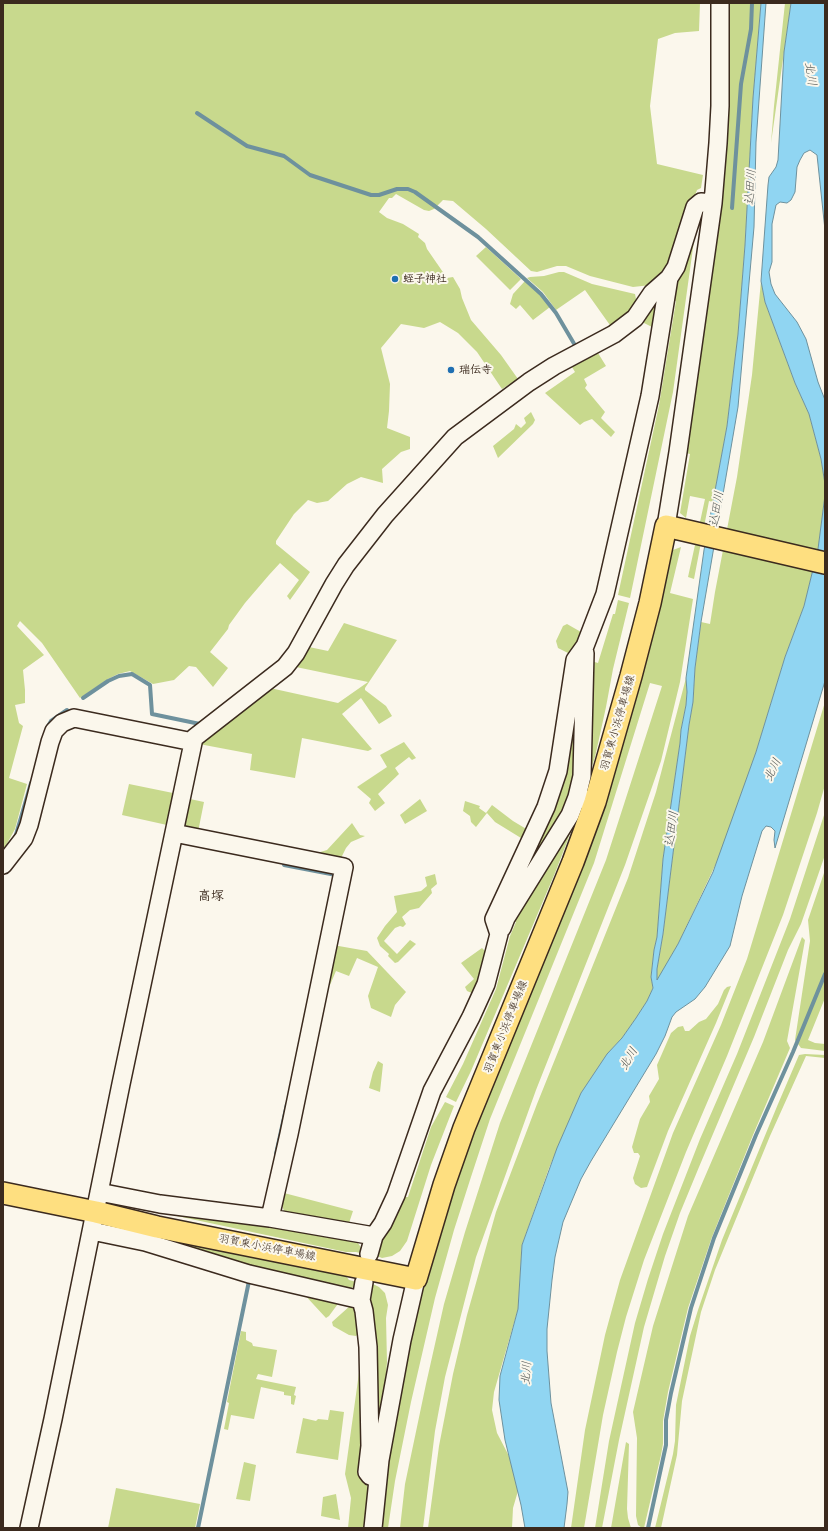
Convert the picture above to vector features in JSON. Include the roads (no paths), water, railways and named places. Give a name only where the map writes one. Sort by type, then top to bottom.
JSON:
[{"type":"main road","points":[[674,528],[825,563]]},
{"type":"main road","name":"羽賀東小浜停車場線","points":[[3,1193],[94,1222],[157,1227],[416,1279],[444,1185],[464,1128],[573,862],[586,800],[635,662],[650,603],[674,528]]},
{"type":"street","points":[[674,528],[679,445],[713,203],[720,106],[720,3]]},
{"type":"street","points":[[29,1528],[194,738],[285,667],[296,653],[334,584],[354,554],[385,515],[455,437],[529,382],[554,366],[614,334],[634,318],[652,294],[669,278],[676,268],[695,207],[701,202],[713,203]]},
{"type":"street","points":[[499,934],[494,919],[546,807],[558,771],[575,660],[585,646],[605,594],[650,396],[669,278]]},
{"type":"street","points":[[369,1254],[374,1236],[383,1223],[396,1195],[432,1091],[471,1017],[486,984],[499,934],[506,918],[570,815],[586,800],[582,776],[585,646]]},
{"type":"street","points":[[3,865],[24,838],[29,825],[50,742],[54,732],[62,723],[74,718],[193,742]]},
{"type":"street","points":[[174,833],[344,867],[289,1134],[270,1218]]},
{"type":"street","points":[[99,1192],[160,1204],[270,1218],[374,1236]]},
{"type":"street","points":[[94,1222],[145,1242],[249,1274],[361,1300]]},
{"type":"street","points":[[374,1528],[380,1460],[402,1340],[416,1279]]},
{"type":"street","points":[[364,1282],[361,1300],[364,1311],[368,1347],[370,1446],[367,1472],[377,1486]]},
{"type":"water","points":[[761,3],[766,3],[756,142],[754,227],[738,407],[701,622],[695,668],[693,702],[663,934],[657,969],[657,980],[678,944],[713,872],[756,752],[785,657],[804,606],[818,549],[825,495],[825,681],[775,848],[775,831],[771,827],[766,826],[762,831],[742,896],[730,946],[705,987],[695,999],[676,1012],[672,1017],[656,1054],[581,1179],[563,1222],[555,1257],[552,1280],[547,1329],[547,1351],[551,1403],[568,1492],[567,1504],[564,1528],[525,1528],[505,1440],[499,1400],[500,1376],[518,1309],[522,1245],[557,1148],[581,1093],[607,1054],[622,1038],[636,1018],[653,988],[651,977],[657,937],[663,859],[681,730],[686,705],[686,678],[704,550],[727,426],[738,334],[745,245],[753,98]]},
{"type":"water","name":"北川","points":[[791,3],[825,3],[825,230],[817,155],[810,150],[804,153],[797,167],[795,192],[791,200],[787,203],[780,202],[776,205],[772,224],[772,262],[769,272],[771,284],[775,294],[797,322],[806,339],[818,382],[825,400],[825,484],[821,459],[809,414],[795,383],[765,302],[761,281],[769,177],[776,167],[778,160],[784,52]]},
{"type":"waterway","points":[[732,208],[741,84],[751,29],[752,3]]},
{"type":"waterway","points":[[197,113],[247,146],[284,156],[310,175],[371,195],[379,195],[397,189],[408,189],[415,192],[478,237],[541,294],[556,313],[576,347]]},
{"type":"waterway","points":[[83,698],[108,681],[119,676],[132,674],[150,685],[152,714],[200,724]]},
{"type":"waterway","points":[[47,728],[51,721],[67,710]]},
{"type":"waterway","points":[[15,838],[31,783]]},
{"type":"waterway","points":[[284,865],[336,875],[335,878]]},
{"type":"waterway","points":[[648,1528],[666,1445],[666,1420],[671,1393],[691,1308],[714,1238],[756,1135],[793,1052],[825,974]]},
{"type":"waterway","points":[[276,1154],[287,1104]]},
{"type":"waterway","points":[[198,1528],[249,1281]]},
{"type":"place","name":"蛭子神社","points":[[395,279]]},
{"type":"place","name":"瑞伝寺","points":[[451,370]]},
{"type":"district","name":"高塚","points":[[211,897]]},
{"type":"water label","name":"込田川","points":[[751,187]]},
{"type":"water label","name":"込田川","points":[[717,509]]},
{"type":"water label","name":"込田川","points":[[672,829]]}]
